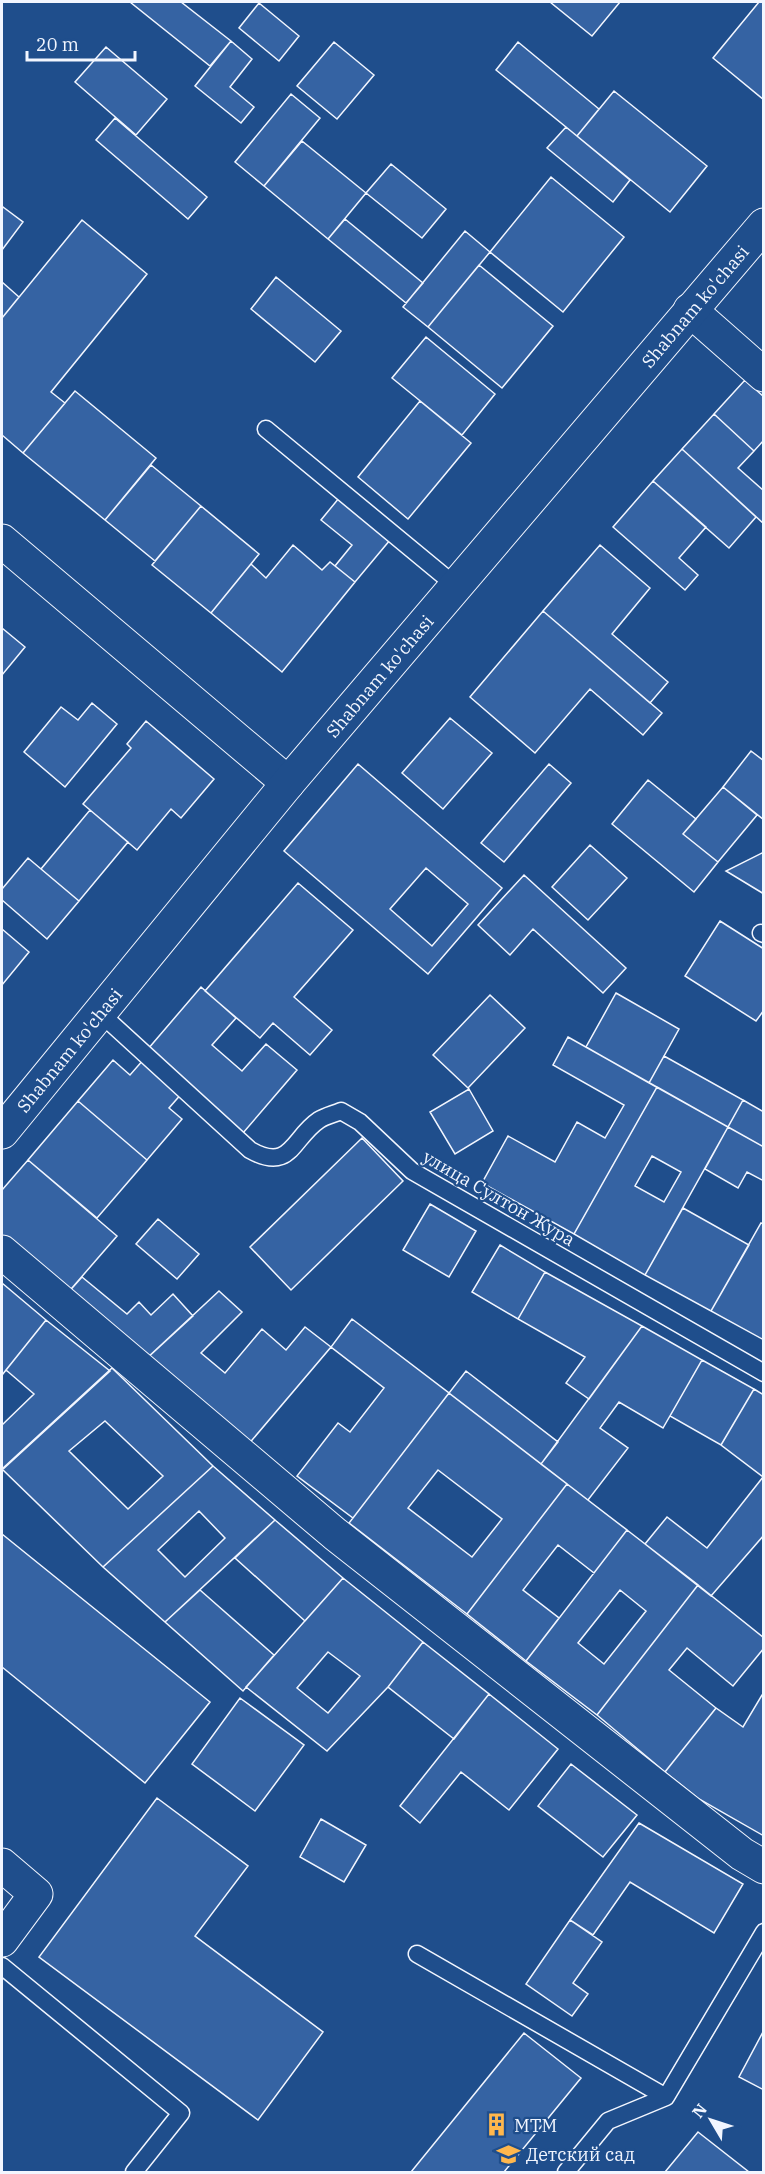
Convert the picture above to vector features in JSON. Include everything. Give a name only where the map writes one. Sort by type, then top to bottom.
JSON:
[{"type":"street","name":"Shabnam ko'chasi","points":[[2,1132],[288,783],[764,225]]},
{"type":"street","points":[[690,310],[764,375]]},
{"type":"street","points":[[2,541],[288,783]]},
{"type":"street","points":[[2,1252],[335,1534],[742,1854],[764,1867]]},
{"type":"street","points":[[2,1865],[36,1894],[2,1940]]},
{"type":"lane","points":[[266,429],[456,586]]},
{"type":"lane","name":"улица Султон Жура","points":[[100,1012],[250,1150],[265,1159],[283,1156],[319,1119],[341,1111],[360,1122],[412,1171],[764,1373]]},
{"type":"lane","points":[[566,2172],[608,2121],[666,2097],[764,1932]]},
{"type":"lane","points":[[417,1954],[666,2097]]},
{"type":"lane","points":[[2,1966],[181,2113],[134,2172]]},
{"type":"building","points":[[130,2],[181,2],[231,41],[210,66]]},
{"type":"building","points":[[550,2],[620,2],[592,36]]},
{"type":"building","points":[[759,2],[764,2],[764,100],[713,58]]},
{"type":"building","points":[[259,3],[299,36],[279,61],[239,28]]},
{"type":"building","points":[[231,41],[252,59],[230,87],[254,107],[241,123],[195,86]]},
{"type":"building","points":[[334,42],[374,75],[337,119],[297,86]]},
{"type":"building","points":[[518,42],[599,109],[577,136],[496,70]]},
{"type":"building","points":[[106,47],[167,99],[136,135],[75,82]]},
{"type":"building","points":[[614,91],[707,166],[670,212],[577,136]]},
{"type":"building","points":[[291,94],[320,118],[264,186],[235,162]]},
{"type":"building","points":[[115,118],[207,197],[188,219],[96,140]]},
{"type":"building","points":[[566,127],[630,180],[613,202],[547,148]]},
{"type":"building","points":[[302,141],[366,193],[328,239],[264,186]]},
{"type":"building","points":[[391,164],[446,209],[422,238],[366,193]]},
{"type":"building","points":[[551,177],[624,237],[563,312],[490,252]]},
{"type":"building","points":[[3,207],[23,222],[2,250],[2,209]]},
{"type":"building","points":[[345,219],[423,283],[406,303],[328,239]]},
{"type":"building","points":[[82,220],[147,274],[51,392],[65,403],[23,453],[2,435],[2,318]]},
{"type":"building","points":[[465,231],[490,252],[428,327],[403,307]]},
{"type":"building","points":[[479,265],[553,326],[502,388],[428,327]]},
{"type":"building","points":[[276,277],[341,331],[315,362],[251,309]]},
{"type":"building","points":[[2,282],[19,297],[2,318]]},
{"type":"building","points":[[426,337],[495,394],[462,435],[392,378]]},
{"type":"building","points":[[745,380],[764,397],[764,440],[754,451],[714,414]]},
{"type":"building","points":[[75,391],[156,458],[105,520],[23,453]]},
{"type":"building","points":[[420,401],[471,443],[408,519],[358,477]]},
{"type":"building","points":[[714,414],[754,451],[738,468],[764,491],[764,524],[682,449]]},
{"type":"building","points":[[682,449],[756,517],[729,548],[653,481]]},
{"type":"building","points":[[151,465],[201,506],[155,561],[105,520]]},
{"type":"building","points":[[653,481],[706,527],[679,558],[698,575],[685,590],[613,527]]},
{"type":"building","points":[[339,498],[390,540],[355,582],[335,566],[352,545],[321,520]]},
{"type":"building","points":[[201,506],[259,554],[211,613],[152,565]]},
{"type":"building","points":[[293,545],[322,570],[330,562],[355,582],[282,672],[211,613],[251,564],[266,578]]},
{"type":"building","points":[[600,545],[650,588],[612,634],[668,682],[650,703],[543,611]]},
{"type":"building","points":[[543,611],[662,713],[643,735],[590,689],[535,753],[470,697]]},
{"type":"building","points":[[2,628],[25,647],[2,675]]},
{"type":"building","points":[[92,703],[117,724],[65,787],[24,752],[61,707],[78,720]]},
{"type":"building","points":[[450,718],[492,753],[443,809],[402,773]]},
{"type":"building","points":[[146,721],[214,779],[181,818],[171,809],[137,850],[83,804],[131,748],[127,744]]},
{"type":"building","points":[[751,751],[764,761],[764,820],[723,787]]},
{"type":"building","points":[[358,764],[502,888],[428,974],[284,851]],"holes":[[[426,868],[468,904],[432,946],[390,909]]]},
{"type":"building","points":[[549,764],[571,783],[504,862],[481,843]]},
{"type":"building","points":[[648,780],[696,819],[683,834],[718,862],[694,892],[612,824]]},
{"type":"building","points":[[723,787],[757,815],[718,862],[683,834]]},
{"type":"building","points":[[90,810],[128,842],[79,901],[41,869]]},
{"type":"building","points":[[590,845],[627,878],[588,920],[552,887]]},
{"type":"building","points":[[764,852],[764,894],[726,871]]},
{"type":"building","points":[[28,858],[79,901],[47,939],[2,900],[2,889]]},
{"type":"building","points":[[524,875],[626,968],[603,993],[533,929],[510,955],[478,925]]},
{"type":"building","points":[[298,883],[353,930],[294,997],[332,1030],[310,1055],[273,1023],[260,1038],[205,991]]},
{"type":"building","points":[[720,921],[764,949],[764,1010],[756,1021],[685,976]]},
{"type":"building","points":[[2,929],[29,952],[2,985]]},
{"type":"building","points":[[201,987],[236,1018],[212,1045],[242,1071],[266,1044],[297,1070],[243,1133],[148,1049]]},
{"type":"building","points":[[616,993],[679,1029],[649,1083],[586,1047]]},
{"type":"building","points":[[490,995],[525,1028],[468,1088],[433,1055]]},
{"type":"building","points":[[568,1037],[657,1087],[574,1234],[482,1183],[508,1136],[555,1162],[577,1122],[605,1138],[624,1105],[553,1065]]},
{"type":"building","points":[[664,1056],[743,1100],[728,1127],[649,1083]]},
{"type":"building","points":[[144,1059],[183,1092],[169,1108],[182,1119],[147,1160],[78,1101],[113,1060],[130,1075]]},
{"type":"building","points":[[657,1087],[728,1127],[645,1275],[574,1234]],"holes":[[[652,1156],[681,1172],[664,1202],[635,1186]]]},
{"type":"building","points":[[469,1089],[493,1131],[455,1154],[430,1112]]},
{"type":"building","points":[[743,1100],[764,1112],[764,1147],[728,1127]]},
{"type":"building","points":[[78,1101],[147,1160],[97,1218],[28,1160]]},
{"type":"building","points":[[728,1127],[764,1147],[764,1181],[747,1172],[738,1188],[705,1169]]},
{"type":"building","points":[[362,1138],[403,1181],[291,1290],[250,1247]]},
{"type":"building","points":[[28,1160],[117,1236],[65,1296],[2,1241],[2,1190]]},
{"type":"building","points":[[430,1204],[476,1231],[449,1277],[403,1250]]},
{"type":"building","points":[[683,1208],[749,1245],[711,1311],[645,1275]]},
{"type":"building","points":[[158,1219],[199,1254],[177,1279],[136,1244]]},
{"type":"building","points":[[761,1223],[764,1224],[764,1340],[711,1311]]},
{"type":"building","points":[[500,1245],[545,1272],[518,1319],[472,1292]]},
{"type":"building","points":[[545,1272],[642,1326],[589,1399],[566,1383],[585,1357],[518,1319]]},
{"type":"building","points":[[82,1277],[127,1314],[139,1302],[151,1315],[173,1294],[193,1316],[145,1360],[65,1296]]},
{"type":"building","points":[[2,1283],[46,1320],[2,1375]]},
{"type":"building","points":[[219,1291],[242,1312],[201,1353],[225,1373],[262,1329],[286,1350],[305,1327],[331,1347],[247,1446],[145,1360]]},
{"type":"building","points":[[352,1319],[449,1393],[353,1518],[297,1476],[338,1423],[350,1432],[384,1388],[331,1347]]},
{"type":"building","points":[[46,1320],[110,1371],[2,1470],[2,1425],[34,1394],[6,1370]]},
{"type":"building","points":[[642,1326],[702,1360],[663,1428],[619,1402],[600,1428],[628,1448],[588,1500],[541,1464]]},
{"type":"building","points":[[702,1360],[754,1389],[721,1445],[670,1416]]},
{"type":"building","points":[[112,1368],[213,1466],[103,1567],[2,1469]],"holes":[[[105,1421],[163,1476],[128,1509],[69,1451]]]},
{"type":"building","points":[[466,1371],[558,1442],[541,1464],[449,1393]]},
{"type":"building","points":[[754,1389],[764,1395],[764,1535],[711,1596],[645,1544],[667,1517],[707,1548],[763,1477],[721,1445]]},
{"type":"building","points":[[449,1393],[567,1484],[467,1614],[349,1523]],"holes":[[[438,1470],[502,1519],[472,1557],[408,1508]]]},
{"type":"building","points":[[213,1466],[275,1520],[165,1622],[103,1567]],"holes":[[[199,1511],[225,1538],[185,1577],[158,1550]]]},
{"type":"building","points":[[567,1484],[627,1530],[594,1573],[558,1545],[523,1590],[559,1618],[526,1661],[467,1614]]},
{"type":"building","points":[[275,1520],[343,1578],[305,1621],[235,1558]]},
{"type":"building","points":[[627,1530],[698,1585],[597,1715],[526,1661]],"holes":[[[620,1590],[646,1611],[604,1664],[578,1643]]]},
{"type":"building","points":[[2,1534],[210,1702],[145,1783],[2,1667]]},
{"type":"building","points":[[343,1578],[423,1642],[388,1687],[327,1751],[246,1687]],"holes":[[[328,1652],[360,1676],[328,1713],[297,1688]]]},
{"type":"building","points":[[698,1585],[764,1638],[764,1648],[733,1686],[687,1648],[669,1670],[716,1708],[665,1772],[597,1715]]},
{"type":"building","points":[[200,1590],[274,1655],[243,1691],[165,1622]]},
{"type":"building","points":[[423,1642],[489,1694],[454,1739],[388,1687]]},
{"type":"building","points":[[489,1694],[558,1749],[509,1810],[461,1772],[420,1823],[400,1806]]},
{"type":"building","points":[[764,1695],[764,1836],[699,1799],[665,1772],[716,1708],[743,1727]]},
{"type":"building","points":[[240,1698],[304,1745],[255,1811],[192,1764]]},
{"type":"building","points":[[571,1764],[637,1815],[603,1857],[538,1806]]},
{"type":"building","points":[[157,1798],[248,1866],[195,1936],[323,2032],[258,2120],[39,1957]]},
{"type":"building","points":[[321,1819],[366,1845],[344,1882],[300,1857]]},
{"type":"building","points":[[639,1823],[743,1884],[714,1933],[630,1882],[593,1935],[570,1920]]},
{"type":"building","points":[[570,1920],[602,1942],[573,1983],[588,1994],[572,2016],[526,1984]]},
{"type":"building","points":[[764,2030],[764,2090],[739,2077]]},
{"type":"building","name":"MTM","points":[[524,2033],[581,2078],[504,2172],[411,2172]]},
{"type":"building","points":[[698,2132],[749,2172],[665,2172]]},
{"type":"place","name":"MTM","points":[[496,2125]]},
{"type":"place","name":"Детский сад","points":[[508,2154]]}]
